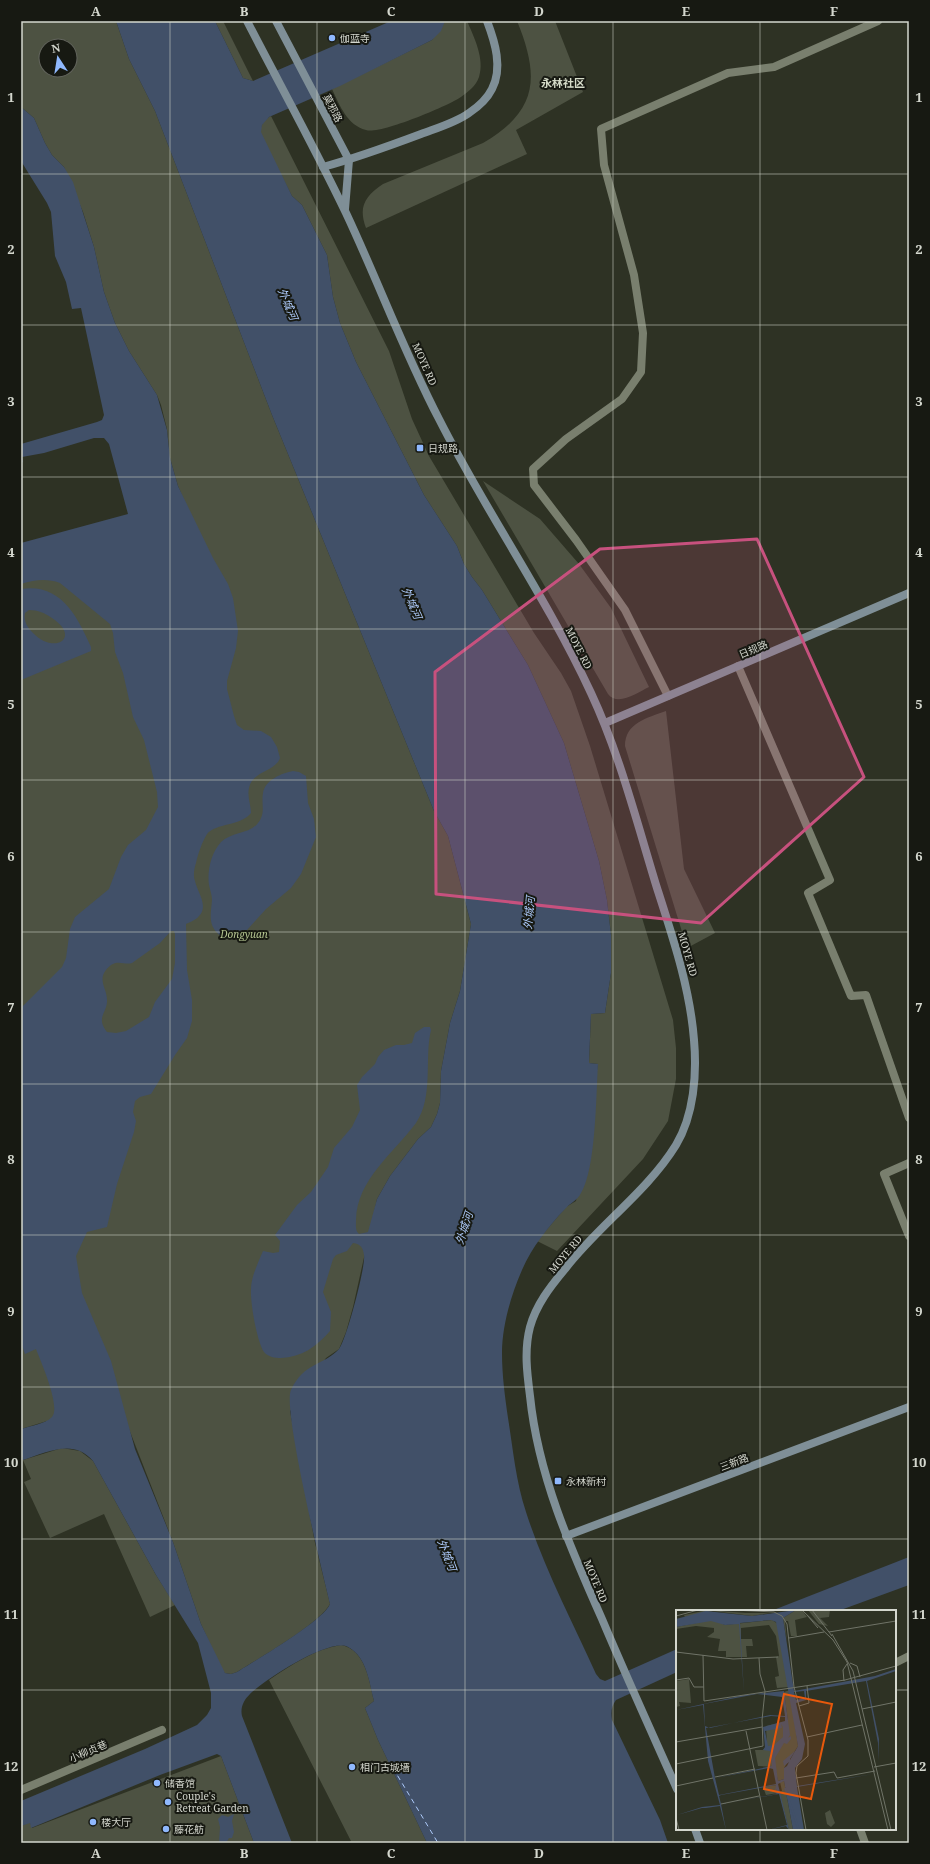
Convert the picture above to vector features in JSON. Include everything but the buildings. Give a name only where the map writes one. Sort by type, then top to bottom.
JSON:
[{"type":"main road","name":"MOYE RD","points":[[247,21],[344,210],[436,415],[483,501],[561,634],[605,724],[629,795],[688,993],[695,1047],[695,1073],[690,1113],[679,1142],[659,1170],[579,1251],[542,1299],[535,1312],[529,1331],[528,1374],[538,1445],[555,1506],[566,1536],[618,1658],[675,1777]]},
{"type":"main road","name":"莫邪路","points":[[276,21],[324,111],[348,160]]},
{"type":"main road","points":[[323,167],[348,160],[452,122],[469,114],[480,105],[493,89],[497,71],[495,46],[487,21]]},
{"type":"main road","points":[[344,210],[348,160]]},
{"type":"main road","name":"日规路","points":[[605,724],[909,593]]},
{"type":"main road","name":"三新路","points":[[566,1536],[909,1407]]},
{"type":"main road","points":[[695,1830],[700,1843]]},
{"type":"street","points":[[668,696],[625,610],[576,540],[534,485],[533,469],[566,439],[622,399],[640,372],[643,333],[634,275],[604,165],[601,129],[728,73],[774,67],[878,21]]},
{"type":"street","points":[[738,666],[830,880],[808,893],[851,996],[866,995],[909,1118]]},
{"type":"street","points":[[909,1163],[884,1174],[909,1236]]},
{"type":"street","points":[[896,1662],[909,1656]]},
{"type":"street","name":"小柳贞巷","points":[[21,1790],[162,1730]]},
{"type":"street","points":[[860,1830],[866,1843]]},
{"type":"highlighted area","points":[[757,539],[864,777],[701,923],[436,894],[435,672],[600,549]]},
{"type":"green space","name":"Dongyuan","points":[[21,21],[116,21],[129,59],[155,111],[272,415],[434,811],[448,836],[471,924],[460,991],[450,1023],[441,1071],[440,1103],[437,1114],[431,1127],[418,1139],[390,1176],[377,1199],[353,1307],[346,1332],[339,1349],[326,1358],[290,1411],[315,1543],[330,1604],[314,1622],[273,1650],[237,1672],[231,1674],[225,1673],[222,1670],[201,1624],[173,1542],[129,1429],[47,1421],[21,1429],[21,583],[187,507],[178,486],[170,458],[167,429],[161,405],[157,395],[129,351],[115,323],[104,292],[94,247],[83,212],[64,167],[52,155],[34,118],[21,107]]},
{"type":"green space","points":[[215,21],[223,21],[253,81],[243,78]]},
{"type":"green space","points":[[445,21],[467,21],[473,34],[481,63],[479,77],[474,86],[454,101],[414,119],[373,130],[359,128],[354,124],[345,114],[332,89],[432,40]]},
{"type":"green space","points":[[517,21],[555,21],[583,92],[516,130],[527,154],[366,228],[363,208],[368,198],[377,188],[383,184],[483,143],[501,131],[515,118],[524,105],[529,91],[531,76],[529,59]]},
{"type":"green space","points":[[271,116],[389,351],[412,419],[429,456],[534,633],[561,673],[571,691],[590,746],[673,1020],[676,1048],[676,1079],[668,1121],[643,1159],[557,1251],[537,1241],[566,1207],[576,1201],[598,1064],[589,1063],[591,1014],[605,1013],[611,973],[611,935],[607,900],[599,861],[564,743],[528,665],[482,590],[464,564],[457,546],[424,495],[356,362],[340,323],[333,297],[327,255],[302,205],[292,196],[261,136],[262,124]]},
{"type":"green space","points":[[483,481],[540,519],[579,564],[611,608],[649,687],[634,695],[622,699],[612,698],[608,694]]},
{"type":"green space","points":[[666,711],[684,869],[715,933],[687,948],[625,746],[626,738],[629,732],[638,722]]},
{"type":"green space","points":[[62,1448],[80,1451],[93,1461],[156,1575],[175,1605],[150,1617],[104,1514],[50,1538],[24,1482],[31,1479],[23,1460]]},
{"type":"green space","name":"相门古城墙","points":[[341,1645],[356,1653],[365,1667],[374,1701],[365,1708],[378,1740],[427,1843],[348,1843],[351,1841],[269,1680],[312,1654]]},
{"type":"green space","name":"Couple's Retreat Garden","points":[[221,1756],[254,1843],[21,1843],[21,1826],[30,1822],[32,1828]]},
{"type":"water","name":"外城河","points":[[116,21],[215,21],[243,78],[253,81],[391,21],[445,21],[441,31],[432,40],[340,86],[269,117],[262,125],[261,132],[292,196],[302,205],[327,255],[333,297],[340,323],[356,362],[424,495],[457,546],[464,564],[482,590],[528,665],[564,743],[599,861],[607,900],[611,935],[611,973],[605,1013],[591,1014],[589,1063],[598,1064],[594,1131],[590,1167],[581,1193],[547,1230],[531,1253],[522,1270],[514,1290],[505,1321],[502,1343],[503,1369],[515,1465],[526,1512],[550,1574],[596,1674],[600,1679],[605,1681],[676,1649],[676,1672],[616,1700],[612,1707],[612,1720],[660,1820],[668,1843],[427,1843],[378,1740],[365,1708],[374,1701],[369,1678],[363,1663],[354,1651],[348,1647],[339,1646],[327,1648],[282,1670],[250,1694],[244,1701],[242,1707],[242,1716],[292,1843],[254,1843],[221,1756],[217,1754],[160,1775],[31,1828],[30,1823],[21,1826],[21,1801],[145,1749],[197,1725],[207,1715],[211,1708],[211,1693],[198,1643],[156,1575],[93,1461],[86,1454],[69,1448],[51,1451],[23,1460],[21,1453],[21,1429],[45,1421],[52,1417],[54,1412],[54,1404],[46,1374],[36,1349],[25,1354],[21,1343],[21,1008],[62,967],[66,958],[70,929],[75,917],[109,889],[121,857],[128,845],[146,830],[158,807],[157,792],[144,740],[133,717],[123,673],[115,652],[113,633],[110,624],[60,583],[50,580],[40,580],[21,584],[21,543],[128,514],[109,444],[104,438],[94,438],[44,453],[22,457],[23,462],[21,463],[21,444],[97,422],[102,420],[104,415],[81,308],[72,309],[66,282],[55,256],[51,212],[21,161],[21,107],[34,118],[52,155],[64,167],[73,182],[94,247],[104,292],[115,323],[129,351],[157,395],[167,430],[170,458],[178,486],[213,558],[228,584],[233,598],[238,631],[236,648],[227,681],[227,689],[237,725],[244,730],[261,731],[271,737],[277,747],[280,758],[277,763],[254,778],[251,782],[248,795],[251,813],[241,820],[211,830],[207,834],[202,844],[195,865],[194,879],[202,898],[203,908],[198,917],[186,924],[187,970],[192,1000],[192,1021],[187,1038],[151,1094],[140,1097],[135,1101],[133,1112],[136,1121],[134,1132],[117,1184],[107,1227],[87,1232],[76,1256],[82,1293],[111,1361],[135,1449],[173,1542],[201,1624],[225,1673],[231,1674],[237,1672],[288,1640],[315,1620],[330,1604],[304,1493],[292,1427],[290,1403],[291,1390],[302,1374],[314,1365],[327,1359],[339,1349],[351,1319],[362,1273],[364,1253],[360,1245],[353,1243],[347,1251],[336,1255],[333,1259],[323,1292],[331,1312],[330,1331],[314,1346],[296,1356],[279,1358],[270,1356],[264,1352],[261,1347],[254,1322],[251,1289],[253,1275],[263,1251],[273,1253],[279,1252],[280,1241],[275,1235],[297,1205],[311,1192],[328,1167],[334,1148],[352,1127],[360,1110],[357,1085],[362,1077],[375,1064],[378,1057],[384,1050],[396,1045],[412,1043],[415,1033],[424,1027],[430,1027],[427,1089],[422,1112],[416,1123],[378,1167],[363,1192],[358,1205],[356,1220],[357,1231],[359,1234],[368,1232],[377,1199],[390,1176],[418,1139],[431,1127],[437,1114],[440,1103],[441,1071],[450,1023],[460,991],[471,924],[448,836],[434,811],[272,415],[155,111],[129,59]],"holes":[[[171,931],[174,931],[175,963],[172,979],[155,1002],[149,1017],[126,1031],[116,1033],[107,1032],[102,1023],[102,1016],[107,1002],[103,983],[103,975],[106,970],[114,964],[132,963],[160,943]]]},
{"type":"water","points":[[35,588],[47,591],[66,604],[80,624],[91,647],[91,651],[21,680],[21,589]],"holes":[[[29,610],[38,611],[47,615],[61,625],[65,632],[65,637],[62,641],[49,643],[31,631],[26,624],[25,619],[25,613]]]},
{"type":"water","points":[[293,771],[299,772],[306,776],[308,803],[314,819],[316,837],[301,874],[291,888],[266,909],[247,930],[232,935],[221,936],[214,928],[211,920],[212,898],[209,885],[209,874],[212,857],[218,846],[225,839],[255,827],[263,812],[264,788],[270,781],[279,775]]},
{"type":"water","points":[[909,1557],[909,1585],[841,1610],[774,1610]]},
{"type":"water","points":[[234,1814],[232,1821],[234,1832],[232,1838],[229,1838],[226,1843],[219,1843],[220,1827],[218,1819],[222,1815],[228,1817]]},
{"type":"ferry route","points":[[393,1768],[438,1843]]},
{"type":"place","name":"伽蓝寺","points":[[332,38]]},
{"type":"place","name":"日规路","points":[[420,448]]},
{"type":"place","name":"永林新村","points":[[558,1481]]},
{"type":"place","name":"相门古城墙","points":[[352,1767]]},
{"type":"place","name":"储香馆","points":[[157,1783]]},
{"type":"place","name":"Couple's Retreat Garden","points":[[168,1802]]},
{"type":"place","name":"楼大厅","points":[[93,1822]]},
{"type":"place","name":"藤花舫","points":[[166,1829]]},
{"type":"district","name":"永林社区","points":[[563,83]]}]
